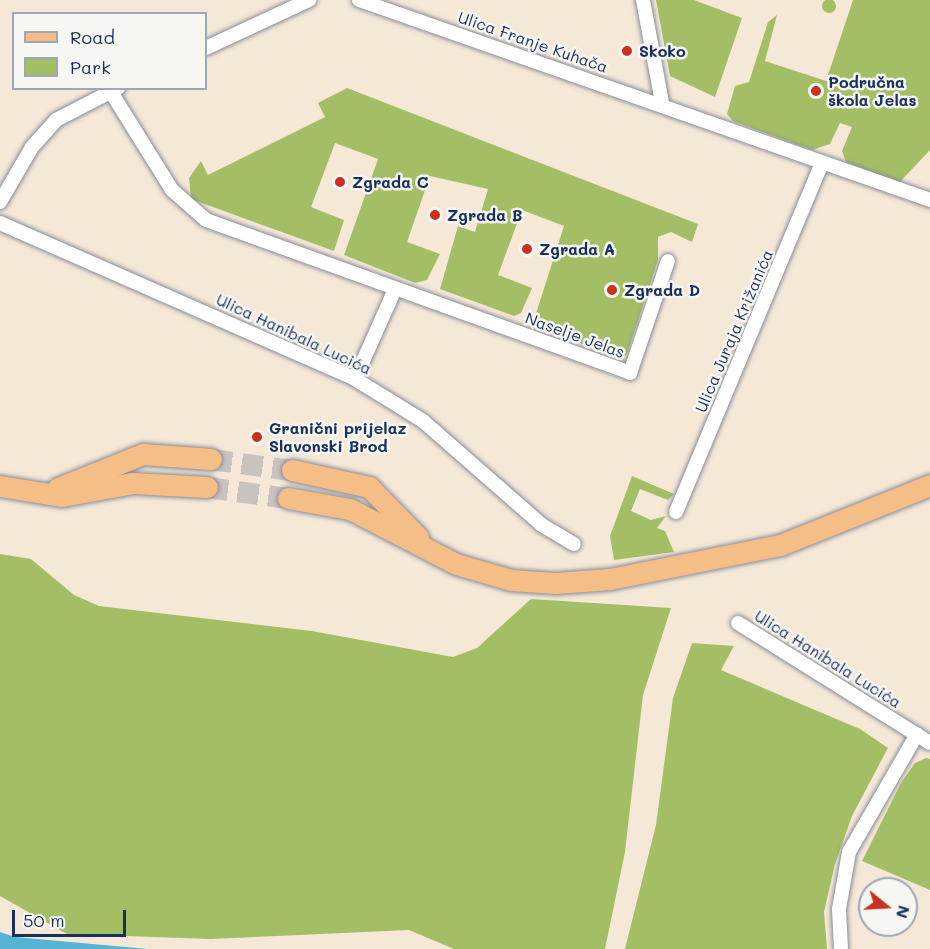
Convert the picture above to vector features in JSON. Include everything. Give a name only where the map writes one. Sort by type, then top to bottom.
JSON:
[{"type":"main road","points":[[34,491],[64,486],[143,454],[211,459]]},
{"type":"main road","points":[[292,470],[369,487],[436,554]]},
{"type":"main road","points":[[0,486],[68,495],[145,482],[207,487]]},
{"type":"main road","points":[[288,498],[350,509],[436,554],[511,580],[610,579],[780,545],[930,485]]},
{"type":"street","points":[[207,48],[309,0]]},
{"type":"street","name":"Ulica Franje Kuhača","points":[[358,0],[662,104],[930,200]]},
{"type":"street","points":[[643,0],[662,104]]},
{"type":"street","points":[[0,202],[32,147],[56,120],[115,90]]},
{"type":"street","name":"Naselje Jelas","points":[[115,90],[187,207],[206,220],[630,373],[668,261]]},
{"type":"street","name":"Ulica Juraja Križanića","points":[[676,512],[822,163]]},
{"type":"street","name":"Ulica Hanibala Lucića","points":[[0,223],[355,379],[423,422],[542,525],[574,544]]},
{"type":"street","points":[[355,379],[395,290]]},
{"type":"street","name":"Ulica Hanibala Lucića","points":[[738,623],[930,743]]},
{"type":"street","points":[[841,949],[839,909],[849,852],[917,734]]},
{"type":"green space","points":[[826,-1],[832,-1],[836,6],[832,13],[826,13],[822,9],[822,3]]},
{"type":"green space","points":[[656,0],[694,0],[742,18],[715,97],[670,76]]},
{"type":"green space","points":[[853,0],[930,0],[930,150],[899,183],[846,162],[842,151],[852,127],[840,123],[830,144],[812,150],[733,121],[727,114],[735,86],[749,82],[768,22],[777,15],[765,61],[826,81]]},
{"type":"green space","points":[[347,88],[698,224],[692,242],[671,232],[658,237],[658,260],[627,354],[622,358],[532,326],[564,226],[522,210],[498,275],[532,288],[521,313],[514,316],[440,289],[458,226],[475,232],[488,189],[430,176],[407,242],[440,254],[427,280],[415,283],[344,255],[378,159],[335,143],[311,207],[344,220],[334,251],[191,199],[189,178],[201,161],[208,175],[325,117],[318,103]]},
{"type":"green space","points":[[632,476],[674,494],[668,500],[640,489],[631,511],[651,520],[666,516],[657,528],[665,531],[674,552],[614,560],[610,536]]},
{"type":"green space","points":[[0,554],[31,559],[74,595],[99,606],[312,631],[453,657],[477,648],[531,599],[671,608],[643,695],[625,852],[605,949],[454,949],[409,930],[211,939],[67,934],[0,896]]},
{"type":"green space","points":[[692,643],[734,646],[721,670],[860,729],[888,748],[852,816],[835,864],[824,912],[827,949],[625,949],[656,825],[673,698]]},
{"type":"green space","points":[[926,758],[930,759],[930,890],[918,885],[918,877],[900,877],[862,861],[901,783],[915,763]]},
{"type":"water","points":[[0,932],[15,937],[148,949],[0,949]]},
{"type":"tunnel","points":[[211,459],[292,470]]},
{"type":"tunnel","points":[[207,487],[288,498]]},
{"type":"place","name":"Skoko","points":[[627,51]]},
{"type":"place","name":"Područna škola Jelas","points":[[816,91]]},
{"type":"place","name":"Zgrada C","points":[[340,182]]},
{"type":"place","name":"Zgrada B","points":[[435,215]]},
{"type":"place","name":"Zgrada A","points":[[527,249]]},
{"type":"place","name":"Zgrada D","points":[[612,290]]},
{"type":"place","name":"Granični prijelaz Slavonski Brod","points":[[257,437]]}]
